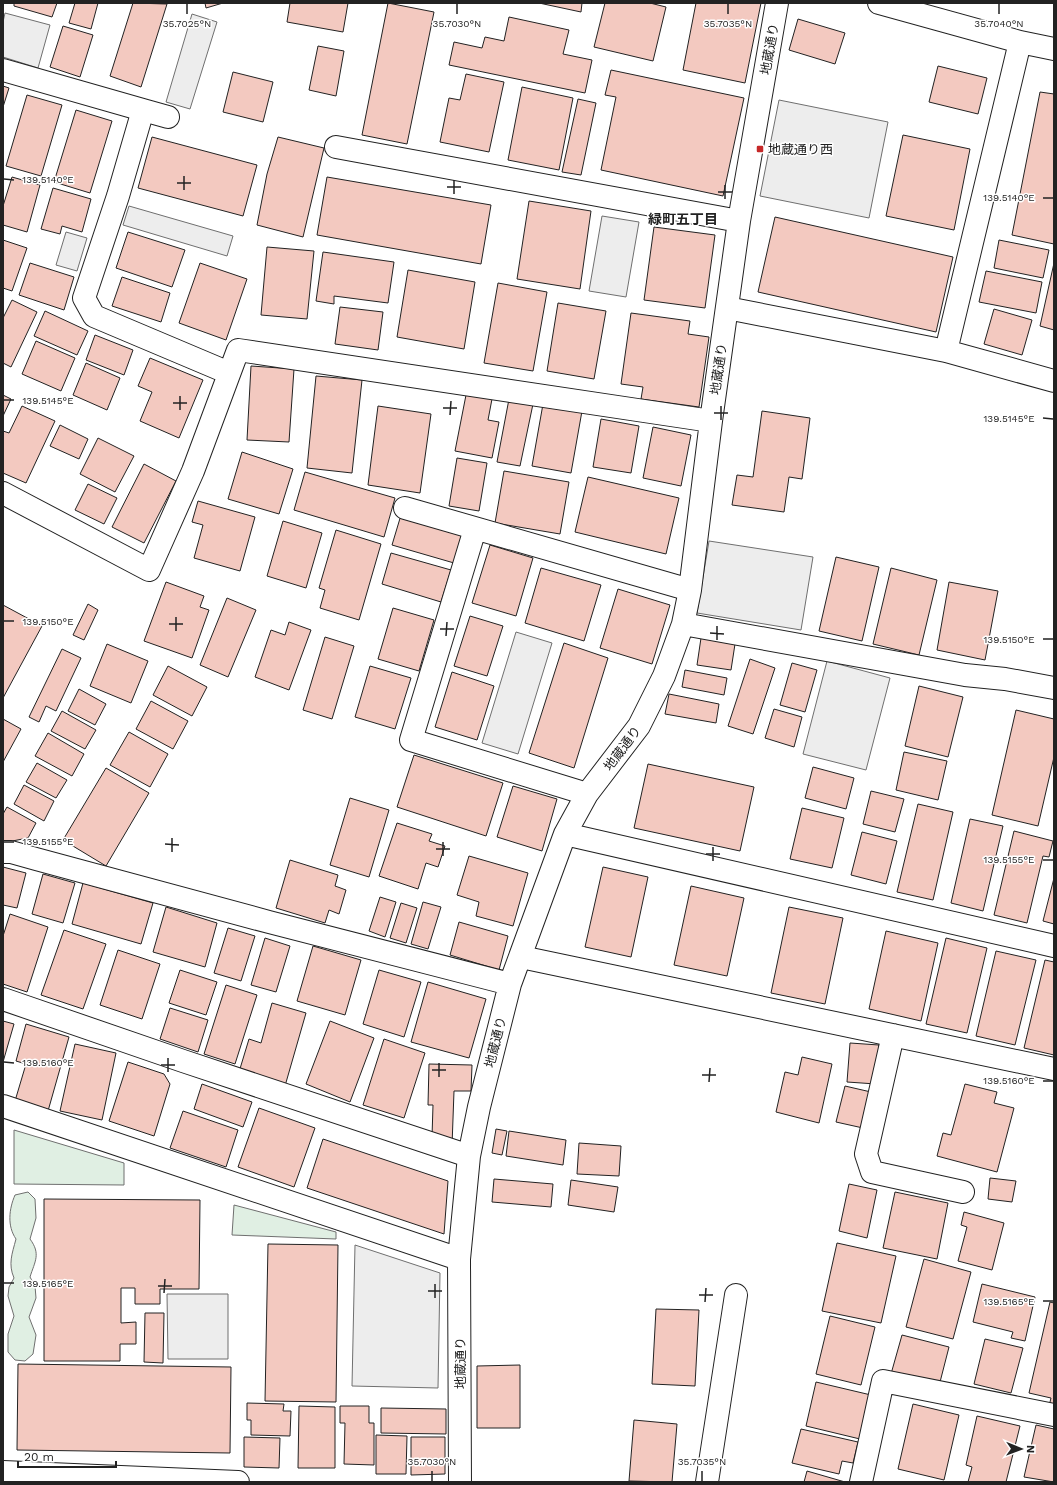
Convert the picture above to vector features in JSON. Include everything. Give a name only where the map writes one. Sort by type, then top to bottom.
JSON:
[{"type":"street","name":"地蔵通り","points":[[460,1482],[459,1259],[469,1156],[489,1062],[510,984],[565,834],[587,794],[639,726],[664,676],[683,624],[690,590],[711,421],[740,222],[777,3]]},
{"type":"street","points":[[879,3],[916,8],[1020,42],[1054,49]]},
{"type":"street","points":[[946,351],[1020,42]]},
{"type":"street","points":[[3,70],[168,117]]},
{"type":"street","points":[[143,110],[118,196],[84,298],[94,316],[229,373]]},
{"type":"street","points":[[336,147],[740,222]]},
{"type":"street","points":[[727,308],[946,351],[1054,381]]},
{"type":"street","points":[[3,493],[149,570],[193,472],[238,350],[711,421]]},
{"type":"street","points":[[405,508],[690,590]]},
{"type":"street","points":[[475,529],[411,740],[587,794]]},
{"type":"street","points":[[683,624],[965,675],[1005,679],[1054,688]]},
{"type":"street","points":[[565,834],[1054,946]]},
{"type":"street","points":[[3,852],[36,858],[262,920],[510,984]]},
{"type":"street","points":[[521,957],[1054,1069]]},
{"type":"street","points":[[3,999],[183,1061],[469,1156]]},
{"type":"street","points":[[893,1035],[866,1154],[872,1172],[963,1192]]},
{"type":"street","points":[[3,1115],[3,1106],[459,1259]]},
{"type":"street","points":[[707,1482],[736,1295]]},
{"type":"street","points":[[861,1482],[883,1381],[1054,1415]]},
{"type":"street","points":[[3,1472],[238,1482]]},
{"type":"green space","points":[[14,1130],[124,1163],[124,1185],[14,1184]]},
{"type":"green space","points":[[28,1192],[35,1199],[36,1218],[30,1239],[35,1249],[36,1258],[30,1277],[35,1286],[36,1298],[29,1317],[36,1335],[33,1354],[25,1361],[15,1360],[8,1352],[8,1334],[14,1316],[8,1296],[9,1287],[14,1278],[11,1263],[16,1239],[10,1223],[11,1206],[15,1195]]},
{"type":"green space","points":[[234,1205],[336,1232],[336,1239],[232,1235]]},
{"type":"shaded area","points":[[5,13],[50,25],[38,68],[3,57],[3,22]]},
{"type":"shaded area","points":[[192,14],[217,22],[190,109],[166,102]]},
{"type":"shaded area","points":[[779,100],[888,122],[869,218],[760,196]]},
{"type":"shaded area","points":[[129,206],[233,236],[227,256],[123,225]]},
{"type":"shaded area","points":[[602,216],[639,222],[626,297],[589,291]]},
{"type":"shaded area","points":[[66,232],[87,238],[77,271],[56,265]]},
{"type":"shaded area","points":[[709,541],[813,557],[801,630],[697,613]]},
{"type":"shaded area","points":[[516,632],[552,643],[518,754],[482,743]]},
{"type":"shaded area","points":[[827,661],[890,678],[866,770],[803,754]]},
{"type":"shaded area","points":[[355,1245],[440,1273],[438,1388],[352,1386]]},
{"type":"shaded area","points":[[167,1294],[228,1294],[228,1359],[168,1359]]},
{"type":"building","points":[[14,3],[57,3],[52,17],[14,6]]},
{"type":"building","points":[[75,3],[98,3],[91,29],[69,23]]},
{"type":"building","points":[[133,3],[167,4],[141,87],[110,76]]},
{"type":"building","points":[[205,3],[223,3],[206,8]]},
{"type":"building","points":[[290,3],[348,3],[343,32],[287,22]]},
{"type":"building","points":[[388,3],[434,12],[407,144],[362,135]]},
{"type":"building","points":[[539,3],[582,3],[581,12]]},
{"type":"building","points":[[605,3],[650,3],[666,7],[653,61],[594,47]]},
{"type":"building","points":[[696,3],[761,3],[745,83],[683,70]]},
{"type":"building","points":[[509,17],[569,30],[563,54],[592,60],[585,93],[449,65],[454,42],[482,48],[485,37],[504,41]]},
{"type":"building","points":[[798,19],[845,33],[835,64],[789,50]]},
{"type":"building","points":[[63,26],[93,35],[80,77],[50,67]]},
{"type":"building","points":[[318,46],[344,51],[336,96],[309,90]]},
{"type":"building","points":[[938,66],[987,78],[978,114],[929,102]]},
{"type":"building","points":[[611,70],[744,98],[723,196],[601,170],[616,97],[605,95]]},
{"type":"building","points":[[233,72],[273,82],[263,122],[223,112]]},
{"type":"building","points":[[466,74],[504,82],[489,152],[440,142],[449,98],[460,100]]},
{"type":"building","points":[[3,86],[9,88],[3,107]]},
{"type":"building","points":[[522,87],[573,98],[559,170],[508,160]]},
{"type":"building","points":[[1040,92],[1054,94],[1054,244],[1012,235]]},
{"type":"building","points":[[27,95],[62,105],[41,176],[6,166]]},
{"type":"building","points":[[578,99],[596,103],[581,175],[562,172]]},
{"type":"building","points":[[76,110],[112,121],[90,193],[54,182]]},
{"type":"building","points":[[903,135],[970,149],[954,230],[886,216]]},
{"type":"building","points":[[152,137],[257,165],[243,216],[138,188]]},
{"type":"building","points":[[278,137],[324,148],[303,237],[257,225],[267,174]]},
{"type":"building","points":[[12,177],[40,185],[27,232],[3,225],[3,206]]},
{"type":"building","points":[[327,177],[491,205],[481,264],[317,235]]},
{"type":"building","points":[[53,188],[91,199],[82,232],[62,226],[60,234],[41,229]]},
{"type":"building","points":[[529,201],[591,211],[580,289],[517,279]]},
{"type":"building","points":[[775,217],[953,257],[936,332],[758,292]]},
{"type":"building","points":[[654,227],[715,235],[705,308],[644,300]]},
{"type":"building","points":[[128,232],[185,250],[172,287],[116,268]]},
{"type":"building","points":[[3,240],[27,248],[12,291],[3,288]]},
{"type":"building","points":[[999,240],[1049,250],[1043,278],[994,268]]},
{"type":"building","points":[[267,247],[314,251],[307,319],[261,315]]},
{"type":"building","points":[[323,252],[394,262],[388,303],[334,296],[334,304],[316,301]]},
{"type":"building","points":[[30,263],[74,277],[64,310],[19,295]]},
{"type":"building","points":[[200,263],[247,279],[226,340],[179,323]]},
{"type":"building","points":[[1054,263],[1054,330],[1040,326]]},
{"type":"building","points":[[408,270],[475,282],[464,349],[397,337]]},
{"type":"building","points":[[986,271],[1042,282],[1036,313],[979,302]]},
{"type":"building","points":[[122,277],[170,293],[161,322],[112,306]]},
{"type":"building","points":[[498,283],[547,292],[533,371],[484,363]]},
{"type":"building","points":[[12,300],[37,312],[11,367],[3,363],[3,318]]},
{"type":"building","points":[[558,303],[606,311],[594,379],[547,371]]},
{"type":"building","points":[[340,307],[383,312],[378,350],[335,344]]},
{"type":"building","points":[[994,309],[1032,320],[1022,355],[984,344]]},
{"type":"building","points":[[45,311],[88,331],[77,355],[34,336]]},
{"type":"building","points":[[631,313],[690,321],[688,334],[709,337],[699,407],[641,399],[643,387],[621,384]]},
{"type":"building","points":[[95,335],[133,350],[124,375],[86,360]]},
{"type":"building","points":[[36,341],[75,358],[61,391],[22,374]]},
{"type":"building","points":[[150,358],[203,380],[179,438],[140,421],[152,392],[138,386]]},
{"type":"building","points":[[86,363],[120,378],[107,410],[73,395]]},
{"type":"building","points":[[251,366],[294,369],[289,442],[247,440]]},
{"type":"building","points":[[316,376],[362,380],[352,473],[307,468]]},
{"type":"building","points":[[3,395],[11,399],[3,416]]},
{"type":"building","points":[[466,395],[492,399],[488,420],[499,422],[492,458],[455,451]]},
{"type":"building","points":[[509,399],[533,404],[520,466],[497,462]]},
{"type":"building","points":[[543,404],[582,411],[571,473],[532,466]]},
{"type":"building","points":[[22,406],[55,421],[26,483],[3,473],[3,431],[9,433]]},
{"type":"building","points":[[378,406],[431,414],[420,493],[368,485]]},
{"type":"building","points":[[762,411],[810,418],[802,479],[789,477],[784,512],[732,505],[737,475],[753,477]]},
{"type":"building","points":[[601,419],[639,426],[631,473],[593,467]]},
{"type":"building","points":[[60,425],[88,439],[79,459],[50,446]]},
{"type":"building","points":[[653,427],[691,435],[681,486],[643,478]]},
{"type":"building","points":[[98,438],[134,456],[115,492],[80,474]]},
{"type":"building","points":[[242,452],[293,469],[279,514],[228,499]]},
{"type":"building","points":[[457,458],[487,463],[479,511],[449,506]]},
{"type":"building","points":[[144,464],[176,481],[144,543],[112,527]]},
{"type":"building","points":[[504,471],[569,482],[560,534],[495,523]]},
{"type":"building","points":[[305,472],[395,498],[384,537],[294,510]]},
{"type":"building","points":[[588,477],[679,498],[666,554],[575,532]]},
{"type":"building","points":[[88,484],[117,498],[104,524],[75,510]]},
{"type":"building","points":[[198,501],[255,517],[240,571],[194,558],[203,525],[192,522]]},
{"type":"building","points":[[401,515],[463,533],[454,563],[392,545]]},
{"type":"building","points":[[283,521],[322,533],[306,588],[267,576]]},
{"type":"building","points":[[336,530],[381,544],[359,620],[320,608],[325,590],[319,588]]},
{"type":"building","points":[[490,545],[533,558],[516,616],[472,603]]},
{"type":"building","points":[[391,553],[451,570],[441,602],[382,584]]},
{"type":"building","points":[[836,557],[879,567],[862,641],[819,631]]},
{"type":"building","points":[[541,568],[601,585],[584,641],[525,623]]},
{"type":"building","points":[[891,568],[937,580],[919,655],[873,644]]},
{"type":"building","points":[[166,582],[204,596],[200,607],[209,610],[192,658],[144,641]]},
{"type":"building","points":[[949,582],[998,591],[985,660],[937,650]]},
{"type":"building","points":[[618,589],[670,605],[652,664],[600,648]]},
{"type":"building","points":[[227,598],[256,610],[228,677],[200,665]]},
{"type":"building","points":[[88,604],[98,610],[84,640],[73,635]]},
{"type":"building","points":[[3,605],[42,626],[3,698]]},
{"type":"building","points":[[393,608],[434,620],[419,671],[378,659]]},
{"type":"building","points":[[470,616],[503,626],[487,676],[454,666]]},
{"type":"building","points":[[289,622],[311,630],[289,690],[255,677],[271,630],[285,635]]},
{"type":"building","points":[[325,637],[354,646],[332,719],[303,710]]},
{"type":"building","points":[[701,638],[735,644],[731,670],[697,665]]},
{"type":"building","points":[[564,643],[608,658],[574,768],[529,753]]},
{"type":"building","points":[[107,644],[148,661],[131,703],[90,686]]},
{"type":"building","points":[[62,649],[81,658],[56,711],[46,706],[39,722],[29,717]]},
{"type":"building","points":[[750,659],[775,668],[753,734],[728,726]]},
{"type":"building","points":[[792,663],[817,670],[805,712],[780,705]]},
{"type":"building","points":[[168,666],[207,687],[192,716],[153,695]]},
{"type":"building","points":[[370,666],[411,678],[395,729],[355,717]]},
{"type":"building","points":[[685,670],[727,678],[724,695],[682,687]]},
{"type":"building","points":[[452,672],[494,686],[477,740],[435,727]]},
{"type":"building","points":[[919,686],[963,697],[948,757],[905,746]]},
{"type":"building","points":[[79,689],[106,704],[95,725],[68,711]]},
{"type":"building","points":[[669,694],[719,704],[716,723],[665,714]]},
{"type":"building","points":[[151,701],[188,721],[173,749],[136,729]]},
{"type":"building","points":[[774,709],[802,717],[794,747],[765,738]]},
{"type":"building","points":[[1016,710],[1054,719],[1054,757],[1038,826],[992,815]]},
{"type":"building","points":[[62,711],[96,730],[85,749],[51,731]]},
{"type":"building","points":[[3,719],[21,729],[3,762]]},
{"type":"building","points":[[129,732],[168,754],[150,787],[110,765]]},
{"type":"building","points":[[48,733],[84,754],[72,776],[35,756]]},
{"type":"building","points":[[904,752],[947,761],[938,800],[896,790]]},
{"type":"building","points":[[414,755],[503,783],[486,836],[397,807]]},
{"type":"building","points":[[37,763],[67,780],[56,798],[26,782]]},
{"type":"building","points":[[648,764],[754,787],[740,851],[634,828]]},
{"type":"building","points":[[813,767],[854,778],[846,809],[805,798]]},
{"type":"building","points":[[106,768],[149,793],[106,866],[63,840]]},
{"type":"building","points":[[24,785],[54,801],[44,821],[14,804]]},
{"type":"building","points":[[513,786],[557,799],[542,851],[497,837]]},
{"type":"building","points":[[871,791],[904,799],[895,832],[863,824]]},
{"type":"building","points":[[350,798],[389,810],[369,877],[330,865]]},
{"type":"building","points":[[918,804],[953,812],[933,900],[897,892]]},
{"type":"building","points":[[7,807],[36,823],[28,838],[7,842],[3,840],[3,814]]},
{"type":"building","points":[[802,808],[844,818],[832,868],[790,859]]},
{"type":"building","points":[[970,819],[1003,826],[983,911],[951,903]]},
{"type":"building","points":[[397,823],[432,834],[429,841],[445,846],[438,867],[426,863],[418,889],[379,876]]},
{"type":"building","points":[[1014,831],[1053,841],[1049,857],[1043,856],[1027,923],[994,915]]},
{"type":"building","points":[[862,832],[897,841],[886,884],[851,875]]},
{"type":"building","points":[[469,856],[528,873],[513,926],[476,916],[479,902],[457,895]]},
{"type":"building","points":[[290,860],[338,875],[335,886],[346,890],[339,914],[329,910],[325,923],[276,908]]},
{"type":"building","points":[[3,867],[26,873],[17,908],[3,905]]},
{"type":"building","points":[[603,867],[648,877],[631,957],[585,947]]},
{"type":"building","points":[[43,874],[75,883],[63,923],[32,914]]},
{"type":"building","points":[[1054,878],[1054,924],[1043,921]]},
{"type":"building","points":[[83,883],[153,903],[141,944],[72,924]]},
{"type":"building","points":[[691,886],[744,898],[727,976],[674,965]]},
{"type":"building","points":[[380,897],[396,902],[385,937],[369,931]]},
{"type":"building","points":[[423,902],[441,907],[428,949],[411,944]]},
{"type":"building","points":[[401,903],[417,908],[406,943],[390,938]]},
{"type":"building","points":[[166,907],[217,923],[205,967],[153,952]]},
{"type":"building","points":[[789,907],[843,918],[825,1004],[771,993]]},
{"type":"building","points":[[10,914],[48,927],[27,992],[3,984],[3,936]]},
{"type":"building","points":[[459,922],[508,936],[499,970],[450,955]]},
{"type":"building","points":[[228,928],[255,936],[241,981],[214,973]]},
{"type":"building","points":[[64,930],[106,944],[83,1009],[41,995]]},
{"type":"building","points":[[886,931],[938,943],[921,1021],[869,1009]]},
{"type":"building","points":[[265,938],[290,946],[276,992],[251,985]]},
{"type":"building","points":[[946,938],[987,948],[967,1033],[926,1024]]},
{"type":"building","points":[[313,946],[361,960],[345,1015],[297,1001]]},
{"type":"building","points":[[118,950],[160,964],[142,1019],[100,1005]]},
{"type":"building","points":[[996,951],[1036,960],[1015,1045],[976,1036]]},
{"type":"building","points":[[1045,960],[1054,962],[1054,1055],[1024,1048]]},
{"type":"building","points":[[180,970],[217,982],[206,1015],[169,1003]]},
{"type":"building","points":[[379,970],[421,982],[404,1037],[363,1024]]},
{"type":"building","points":[[428,982],[486,999],[469,1058],[411,1042]]},
{"type":"building","points":[[226,985],[257,995],[235,1064],[204,1054]]},
{"type":"building","points":[[272,1003],[306,1013],[285,1086],[239,1072],[249,1039],[261,1043]]},
{"type":"building","points":[[170,1008],[208,1020],[198,1052],[160,1039]]},
{"type":"building","points":[[3,1021],[14,1024],[3,1062]]},
{"type":"building","points":[[330,1021],[374,1038],[350,1102],[306,1084]]},
{"type":"building","points":[[26,1024],[69,1037],[48,1111],[15,1101],[26,1064],[16,1061]]},
{"type":"building","points":[[384,1039],[425,1053],[404,1118],[363,1105]]},
{"type":"building","points":[[850,1043],[879,1045],[876,1084],[847,1082]]},
{"type":"building","points":[[75,1044],[116,1053],[102,1120],[60,1111]]},
{"type":"building","points":[[802,1057],[832,1064],[819,1123],[776,1112],[785,1072],[798,1075]]},
{"type":"building","points":[[128,1062],[164,1074],[170,1084],[154,1136],[109,1121]]},
{"type":"building","points":[[429,1064],[472,1065],[471,1091],[454,1091],[452,1146],[432,1137],[433,1105],[428,1105]]},
{"type":"building","points":[[202,1084],[252,1102],[243,1127],[194,1109]]},
{"type":"building","points":[[965,1084],[997,1092],[994,1103],[1014,1108],[997,1172],[937,1156],[943,1133],[951,1135]]},
{"type":"building","points":[[845,1086],[871,1092],[863,1128],[836,1122]]},
{"type":"building","points":[[259,1108],[315,1128],[294,1187],[238,1167]]},
{"type":"building","points":[[183,1111],[238,1130],[226,1167],[170,1148]]},
{"type":"building","points":[[496,1129],[507,1131],[502,1155],[492,1153]]},
{"type":"building","points":[[509,1131],[566,1140],[563,1165],[506,1156]]},
{"type":"building","points":[[323,1139],[448,1181],[444,1234],[307,1188]]},
{"type":"building","points":[[579,1143],[621,1146],[619,1176],[577,1174]]},
{"type":"building","points":[[990,1178],[1016,1181],[1012,1202],[988,1199]]},
{"type":"building","points":[[494,1179],[553,1184],[551,1207],[492,1202]]},
{"type":"building","points":[[571,1180],[618,1187],[614,1212],[568,1205]]},
{"type":"building","points":[[849,1184],[877,1190],[867,1238],[839,1231]]},
{"type":"building","points":[[895,1192],[948,1203],[937,1259],[883,1248]]},
{"type":"building","points":[[44,1199],[200,1200],[199,1289],[160,1289],[160,1304],[135,1304],[135,1288],[121,1288],[121,1323],[136,1322],[136,1344],[120,1344],[120,1361],[44,1361]]},
{"type":"building","points":[[964,1212],[1004,1223],[992,1270],[958,1261],[967,1227],[961,1225]]},
{"type":"building","points":[[837,1243],[896,1256],[881,1323],[822,1311]]},
{"type":"building","points":[[268,1244],[338,1245],[336,1402],[265,1401]]},
{"type":"building","points":[[924,1259],[971,1272],[953,1339],[906,1327]]},
{"type":"building","points":[[982,1284],[1035,1297],[1025,1341],[1011,1338],[1013,1332],[973,1322]]},
{"type":"building","points":[[1050,1302],[1054,1303],[1054,1407],[1049,1406],[1051,1398],[1029,1393]]},
{"type":"building","points":[[656,1309],[699,1310],[695,1386],[652,1384]]},
{"type":"building","points":[[145,1313],[164,1313],[163,1363],[144,1362]]},
{"type":"building","points":[[830,1316],[875,1327],[861,1385],[816,1374]]},
{"type":"building","points":[[902,1335],[949,1347],[939,1386],[891,1374]]},
{"type":"building","points":[[985,1339],[1023,1348],[1011,1393],[974,1384]]},
{"type":"building","points":[[18,1364],[231,1367],[230,1453],[17,1450]]},
{"type":"building","points":[[520,1365],[520,1428],[477,1428],[477,1366]]},
{"type":"building","points":[[816,1382],[871,1395],[860,1439],[806,1426]]},
{"type":"building","points":[[247,1403],[284,1404],[283,1411],[291,1411],[290,1436],[251,1435],[251,1420],[247,1420]]},
{"type":"building","points":[[913,1404],[959,1415],[944,1480],[898,1469]]},
{"type":"building","points":[[299,1406],[335,1407],[335,1468],[298,1468]]},
{"type":"building","points":[[340,1406],[369,1406],[369,1423],[374,1423],[374,1465],[344,1464],[345,1423],[340,1423]]},
{"type":"building","points":[[381,1408],[446,1409],[446,1434],[381,1433]]},
{"type":"building","points":[[977,1416],[1020,1426],[1006,1482],[968,1482],[972,1467],[966,1465]]},
{"type":"building","points":[[634,1420],[677,1424],[672,1482],[629,1481]]},
{"type":"building","points":[[1036,1425],[1054,1429],[1054,1482],[1024,1477]]},
{"type":"building","points":[[801,1429],[858,1442],[853,1463],[842,1461],[839,1474],[792,1463]]},
{"type":"building","points":[[376,1435],[407,1436],[406,1474],[376,1474]]},
{"type":"building","points":[[244,1437],[280,1438],[279,1468],[244,1467]]},
{"type":"building","points":[[411,1437],[445,1437],[445,1474],[411,1475]]},
{"type":"building","points":[[807,1471],[845,1482],[804,1482]]},
{"type":"place","name":"地蔵通り西","points":[[760,149]]},
{"type":"district","name":"緑町五丁目","points":[[683,219]]}]
